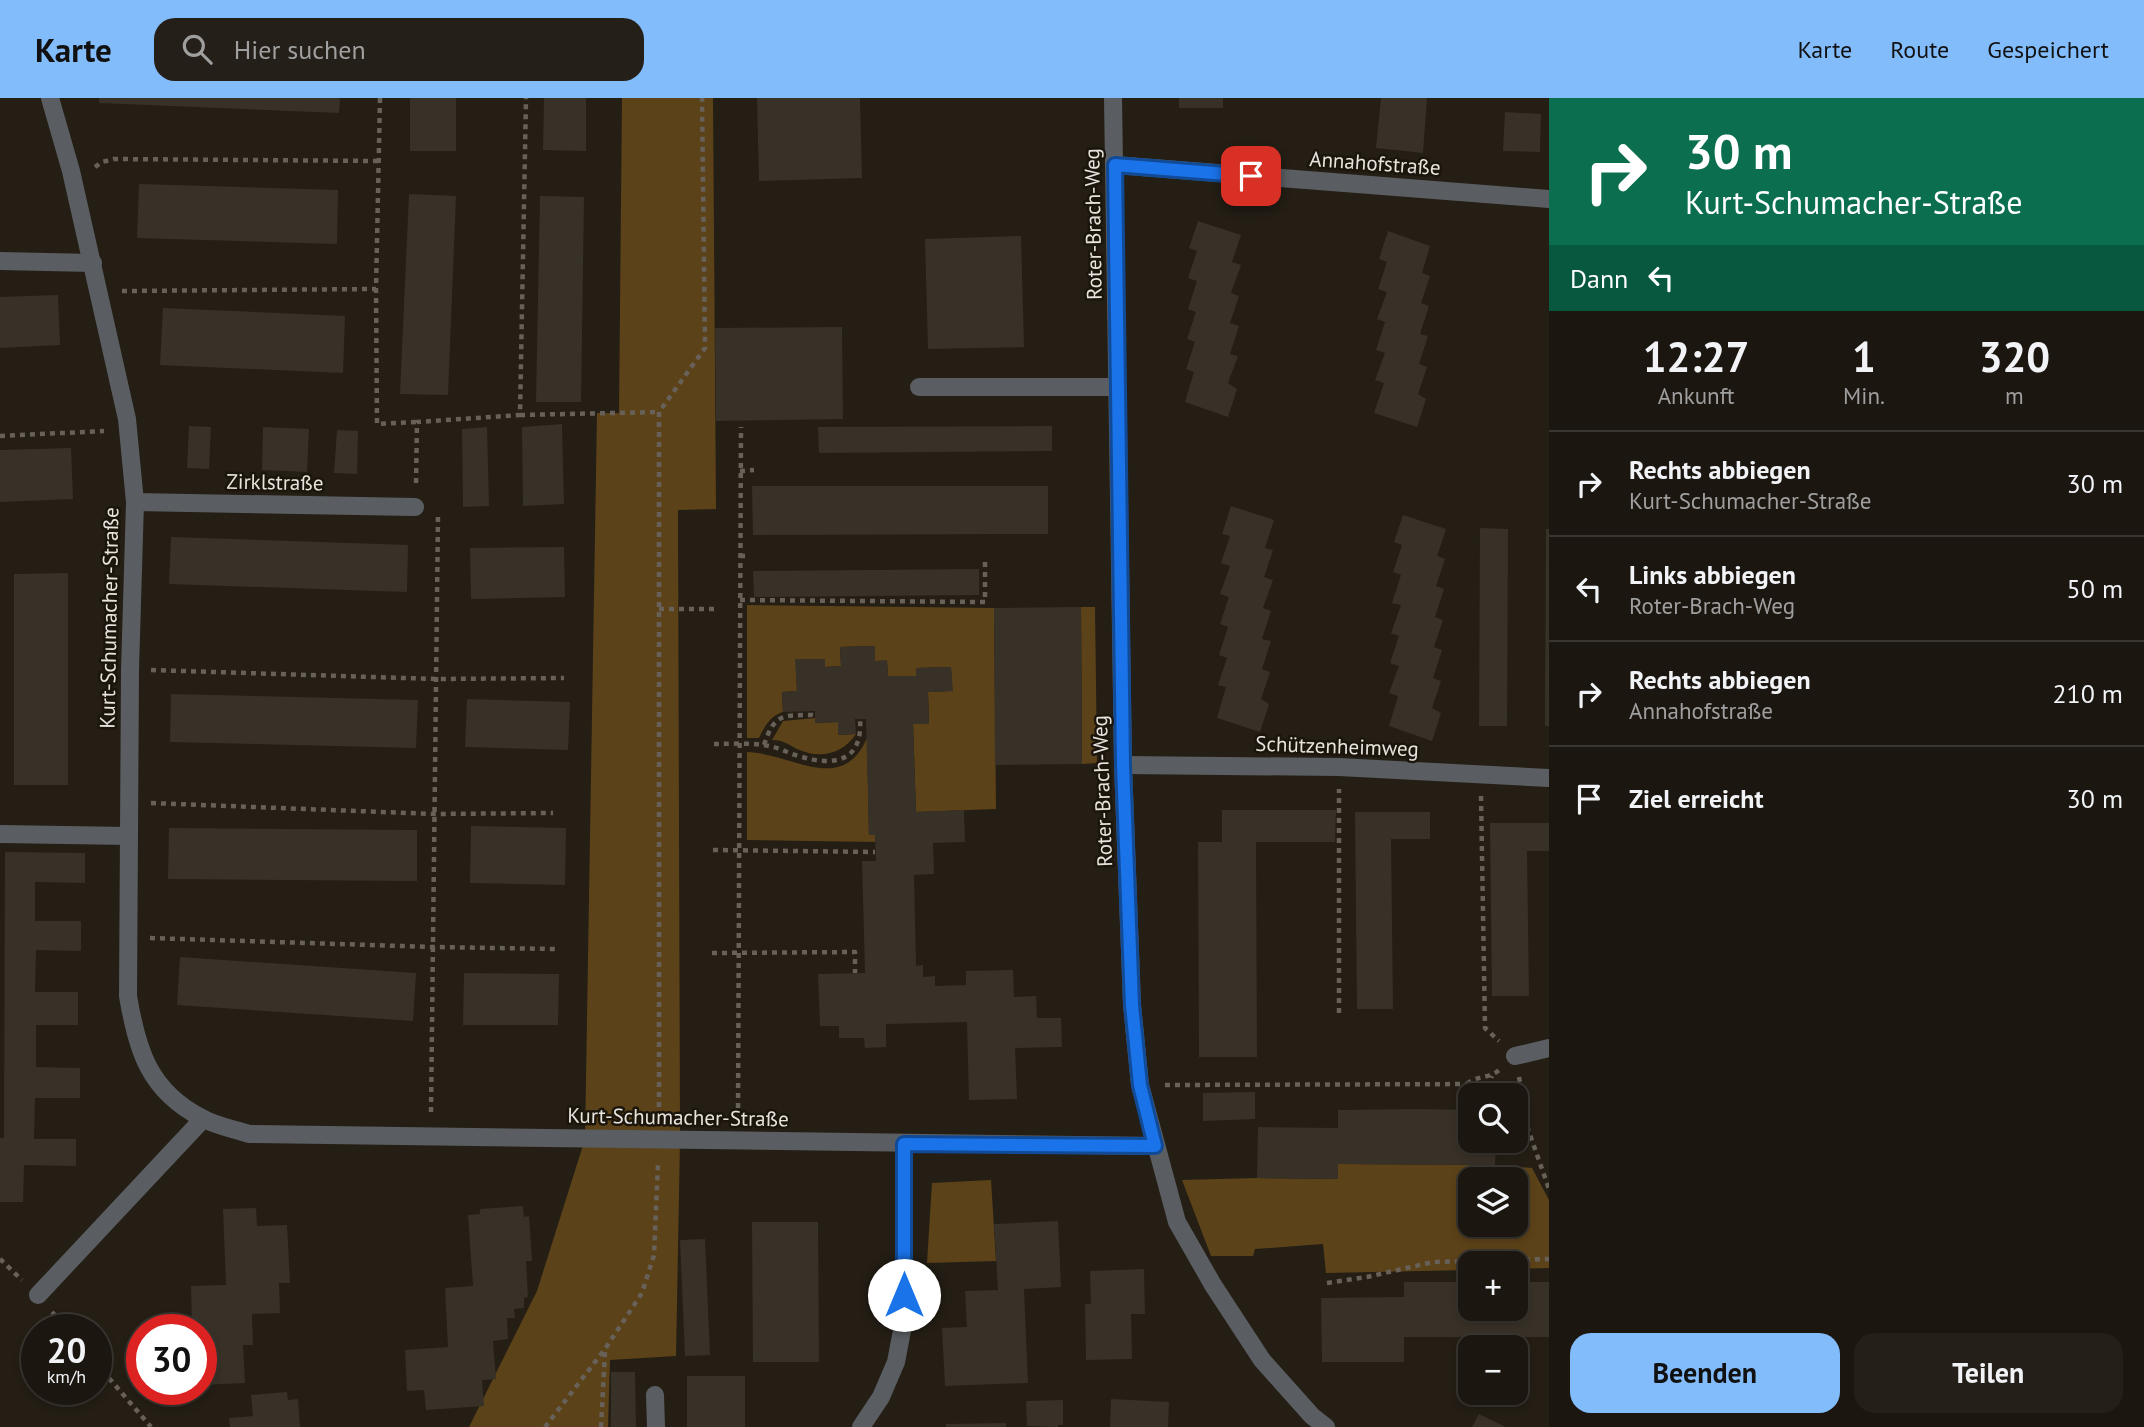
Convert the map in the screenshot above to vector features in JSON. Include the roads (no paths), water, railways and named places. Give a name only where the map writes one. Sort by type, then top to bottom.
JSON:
[{"type":"street","name":"Kurt-Schumacher-Straße","points":[[50,98],[93,263],[128,429],[135,502],[130,670],[128,996],[135,1036],[140,1048],[150,1071],[173,1100],[204,1119],[249,1133],[1155,1146]]},
{"type":"street","name":"Roter-Brach-Weg","points":[[1113,98],[1123,765],[1132,1005],[1140,1085],[1177,1222],[1213,1285],[1262,1360],[1312,1416],[1326,1427]]},
{"type":"street","name":"Annahofstraße","points":[[1115,165],[1549,199]]},
{"type":"street","points":[[0,261],[93,263]]},
{"type":"street","points":[[919,387],[1118,387]]},
{"type":"street","name":"Zirklstraße","points":[[135,502],[415,507]]},
{"type":"street","name":"Schützenheimweg","points":[[1123,765],[1339,767],[1549,778]]},
{"type":"street","points":[[0,834],[129,836]]},
{"type":"street","points":[[1515,1056],[1549,1048]]},
{"type":"street","points":[[38,1295],[204,1119]]},
{"type":"street","points":[[861,1427],[881,1397],[896,1362],[904,1320],[904,1144]]},
{"type":"street","points":[[655,1395],[656,1427]]}]
